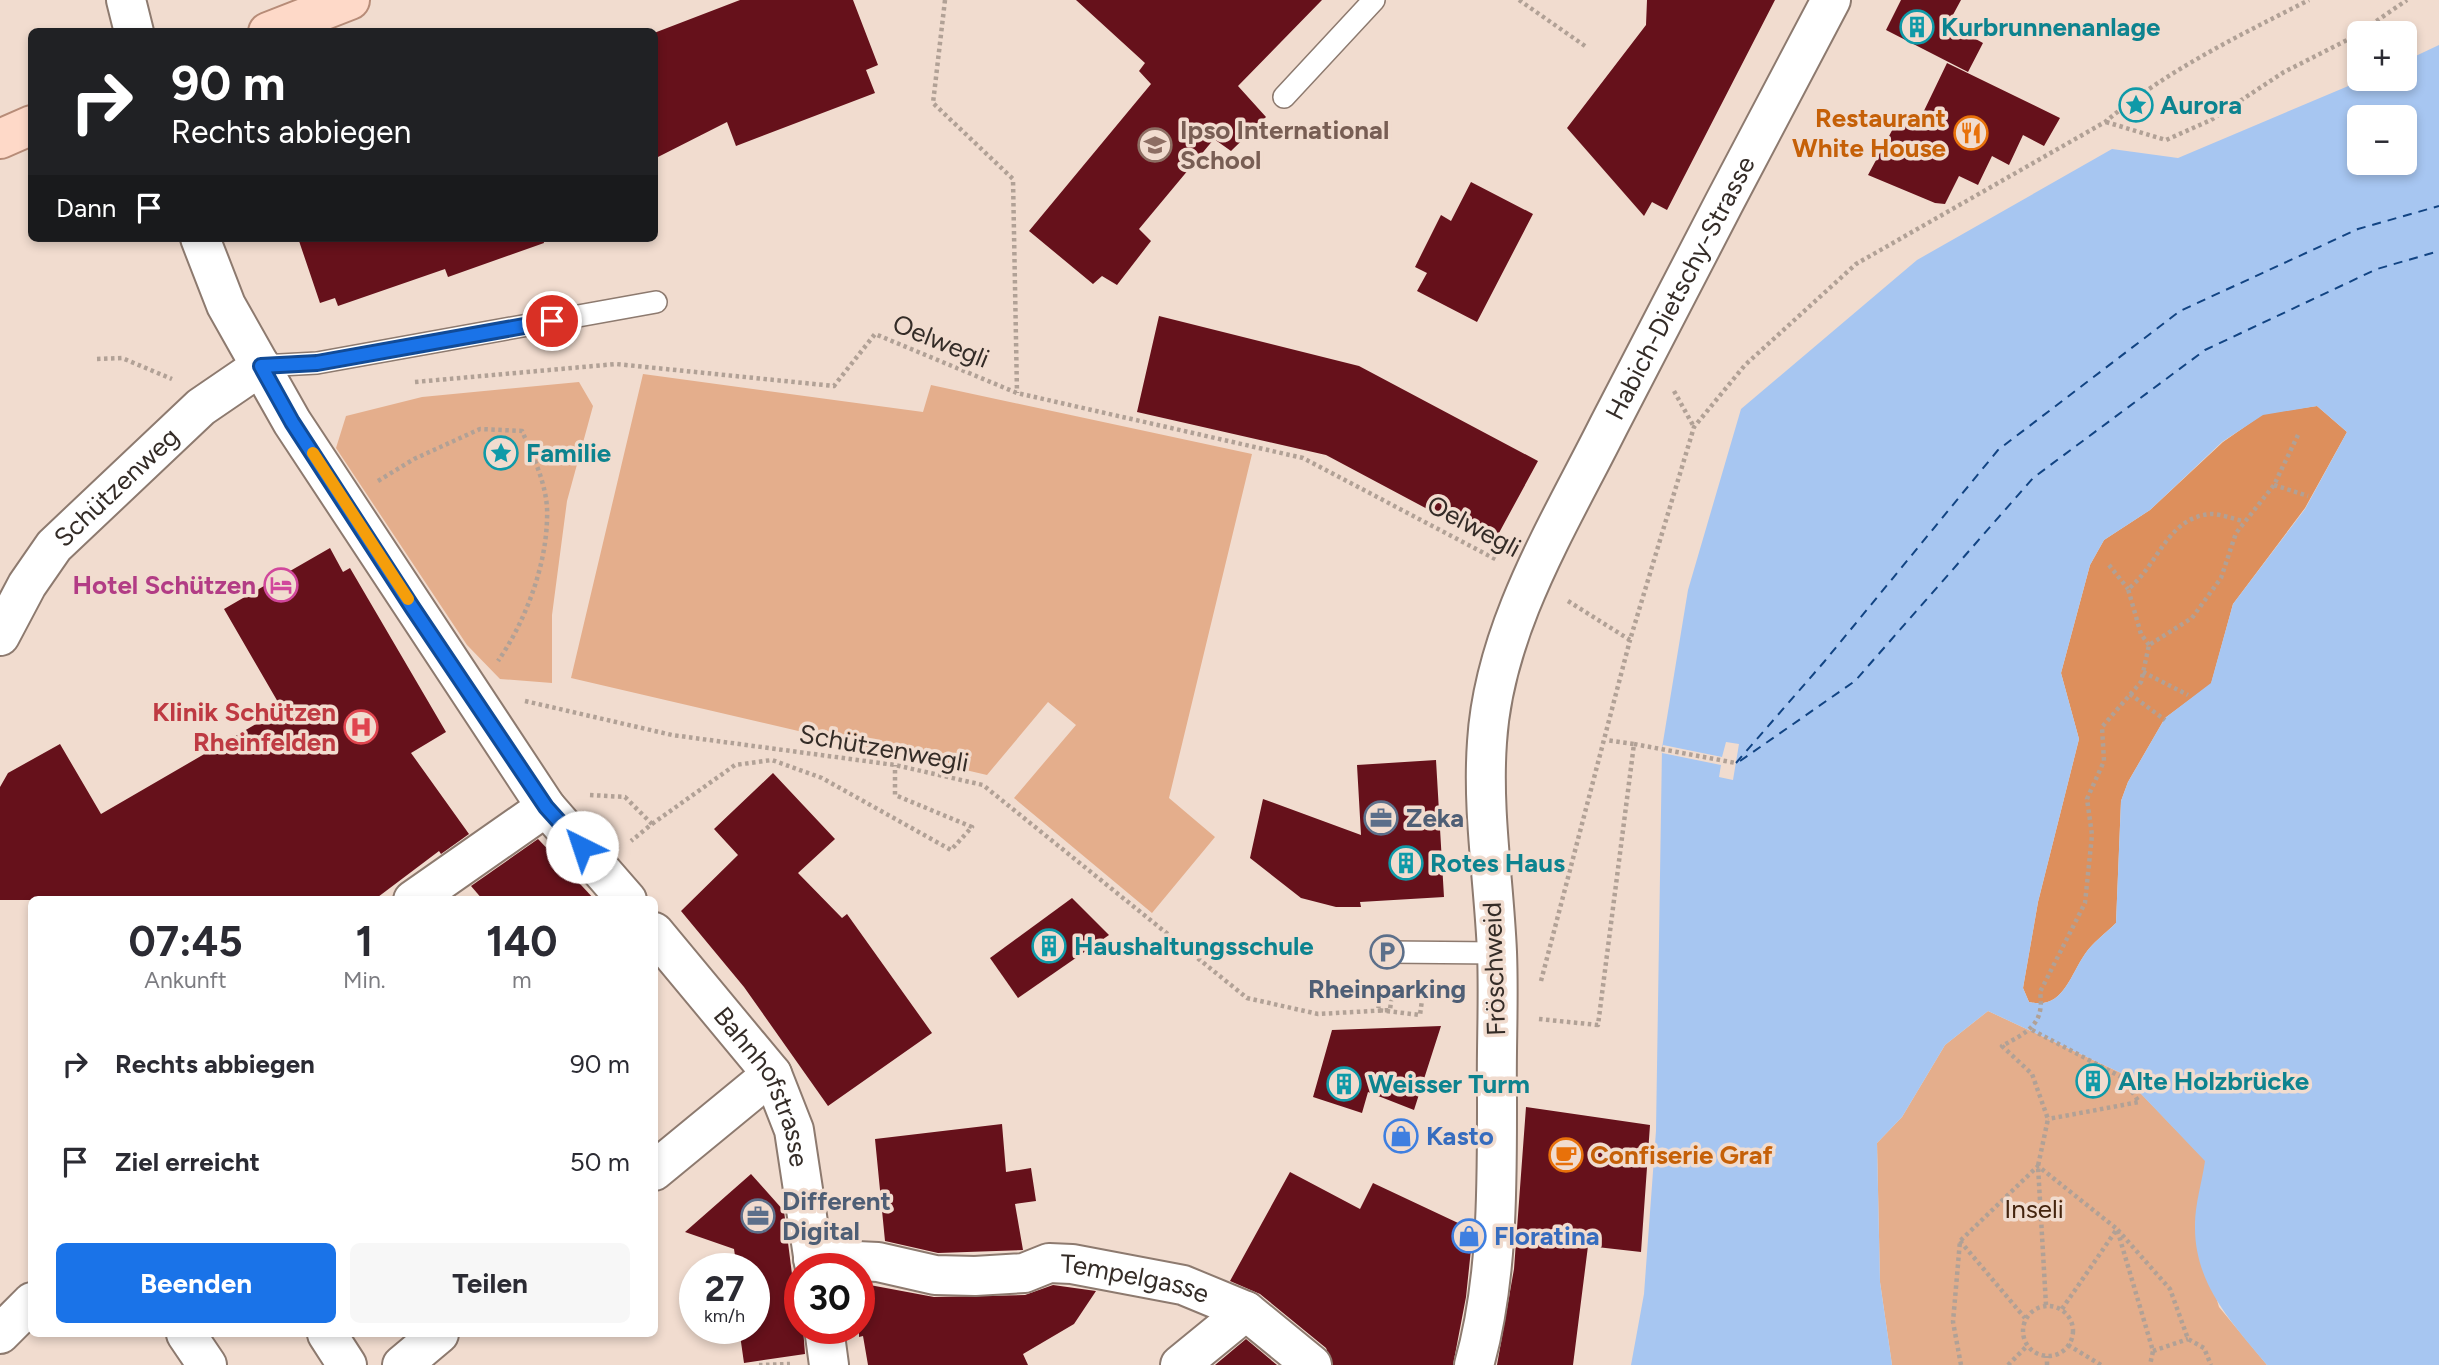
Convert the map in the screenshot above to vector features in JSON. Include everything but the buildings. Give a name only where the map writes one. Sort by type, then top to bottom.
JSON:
[{"type":"main road","points":[[278,28],[350,0]]},
{"type":"main road","points":[[0,139],[28,127]]},
{"type":"street","points":[[126,0],[133,28]]},
{"type":"street","name":"Habich-Dietschy-Strasse","points":[[1532,579],[1687,272],[1831,0]]},
{"type":"street","points":[[202,242],[226,305],[292,422],[546,807],[624,896]]},
{"type":"street","name":"Schützenweg","points":[[0,636],[40,562],[54,546],[201,407],[261,366]]},
{"type":"street","name":"Fröschweid","points":[[1474,1365],[1483,1332],[1498,1177],[1497,953],[1487,833],[1487,740],[1496,686],[1510,635],[1532,579]]},
{"type":"street","points":[[420,896],[546,807]]},
{"type":"street","name":"Bahnhofstrasse","points":[[658,937],[772,1074],[794,1130],[812,1253]]},
{"type":"street","points":[[658,1168],[772,1074]]},
{"type":"street","name":"Tempelgasse","points":[[875,1262],[935,1275],[975,1276],[1024,1273],[1049,1263],[1072,1264],[1183,1285],[1246,1311],[1312,1365]]},
{"type":"street","points":[[0,1334],[28,1306]]},
{"type":"street","points":[[1180,1365],[1246,1311]]},
{"type":"street","points":[[188,1337],[207,1365]]},
{"type":"street","points":[[329,1337],[347,1365]]},
{"type":"street","points":[[402,1365],[435,1337]]},
{"type":"street","points":[[815,1364],[820,1344]]},
{"type":"lane","points":[[1284,97],[1374,0]]},
{"type":"lane","points":[[261,366],[317,363],[656,302]]},
{"type":"lane","points":[[1387,952],[1497,953]]},
{"type":"path","points":[[945,0],[933,103],[1013,179],[1017,393]]},
{"type":"path","points":[[1519,0],[1585,46]]},
{"type":"path","points":[[1538,992],[1630,640],[1694,427],[1745,365],[1856,264],[2105,122],[2148,89],[2224,43],[2309,0]]},
{"type":"path","points":[[2376,21],[2407,0]]},
{"type":"path","points":[[2105,122],[2166,140],[2211,120],[2284,72],[2347,39]]},
{"type":"path","name":"Oelwegli","points":[[405,383],[616,364],[834,386],[875,334],[1017,393],[1303,458],[1532,579],[1630,640]]},
{"type":"path","points":[[97,359],[121,358],[178,382],[201,407]]},
{"type":"path","points":[[346,501],[414,459],[480,429],[522,431],[538,466],[548,517],[540,569],[500,660],[470,688]]},
{"type":"path","points":[[2046,1305],[2038,1166],[2048,1119],[2032,1074],[2002,1046],[2032,1030],[2042,1005],[2040,992],[2085,903],[2092,835],[2087,799],[2104,761],[2102,727],[2141,682],[2149,645],[2192,618],[2221,578],[2236,533],[2274,485],[2298,435]]},
{"type":"path","points":[[2274,485],[2308,496]]},
{"type":"path","points":[[2128,589],[2142,578],[2178,525],[2211,514],[2243,521]]},
{"type":"path","points":[[2109,565],[2128,589],[2141,634],[2149,645]]},
{"type":"path","points":[[2143,672],[2188,695]]},
{"type":"path","name":"Schützenwegli","points":[[470,688],[672,735],[895,765],[983,785],[1247,998],[1318,1014],[1390,1010]]},
{"type":"path","points":[[2130,694],[2165,720]]},
{"type":"path","points":[[1606,740],[1736,763]]},
{"type":"path","points":[[1531,1018],[1598,1025],[1634,744]]},
{"type":"path","points":[[652,824],[735,765],[772,760],[822,778],[951,850],[972,827],[895,795],[895,765]]},
{"type":"path","points":[[2032,1030],[2123,1078],[2139,1102],[2048,1119]]},
{"type":"path","points":[[2038,1166],[2118,1229],[2170,1289],[2188,1339],[2204,1349],[2211,1365]]},
{"type":"path","points":[[1961,1365],[1952,1322],[1960,1241],[2038,1166]]},
{"type":"path","points":[[2062,1309],[2118,1229]]},
{"type":"path","points":[[2118,1229],[2153,1351],[2150,1365]]},
{"type":"path","points":[[1960,1241],[2025,1318]]},
{"type":"path","points":[[2046,1305],[2062,1309],[2073,1326],[2068,1345],[2063,1351],[2048,1356],[2032,1352],[2027,1346],[2022,1327],[2031,1312],[2046,1305]]},
{"type":"path","points":[[2153,1351],[2188,1339]]},
{"type":"path","points":[[2068,1345],[2101,1365]]},
{"type":"path","points":[[2008,1365],[2027,1346]]},
{"type":"path","points":[[2047,1365],[2048,1356]]},
{"type":"path","points":[[759,1365],[815,1364]]},
{"type":"green space","points":[[643,374],[923,412],[931,385],[1252,454],[1169,798],[1215,837],[1152,913],[1014,798],[1076,725],[1048,702],[987,775],[571,678]]},
{"type":"green space","points":[[579,382],[593,406],[567,501],[552,615],[552,683],[500,679],[467,645],[336,448],[346,416],[422,397]]},
{"type":"green space","name":"Inseli","points":[[1988,1011],[2121,1073],[2206,1161],[2195,1225],[2219,1307],[2267,1365],[1892,1365],[1880,1282],[1877,1143],[1902,1117],[1945,1045]]},
{"type":"shaded area","points":[[2317,406],[2347,432],[2305,508],[2233,604],[2211,684],[2165,718],[2128,782],[2121,801],[2116,923],[2088,950],[2064,990],[2050,1001],[2029,1002],[2023,988],[2038,902],[2079,739],[2061,673],[2090,565],[2104,540],[2150,510],[2223,442],[2263,414]]},
{"type":"water","points":[[2439,45],[2439,1365],[2267,1365],[2229,1318],[2208,1284],[2201,1266],[2196,1246],[2195,1217],[2205,1161],[2121,1073],[1988,1011],[1945,1045],[1902,1117],[1877,1143],[1880,1282],[1892,1365],[1631,1365],[1644,1294],[1656,1131],[1662,748],[1688,590],[1741,409],[1917,260],[2112,149],[2178,158],[2347,87],[2347,91],[2417,91],[2417,55]],"holes":[[[2317,406],[2347,432],[2305,509],[2233,604],[2211,683],[2165,718],[2128,782],[2121,801],[2116,923],[2088,950],[2064,990],[2050,1001],[2029,1002],[2023,988],[2038,902],[2079,739],[2061,673],[2090,565],[2104,540],[2150,510],[2222,442],[2263,415]]]},
{"type":"pier","points":[[1726,742],[1739,744],[1733,780],[1719,777],[1721,765],[1662,753],[1663,745],[1722,757]]},
{"type":"ferry route","points":[[1736,763],[1824,662],[1998,450],[2180,311],[2358,229],[2439,206]]},
{"type":"ferry route","points":[[1740,761],[1855,681],[2033,478],[2205,350],[2377,269],[2439,251]]},
{"type":"slow traffic","points":[[313,453],[408,599]]},
{"type":"place","name":"Kurbrunnenanlage","points":[[1917,27]]},
{"type":"place","name":"Aurora","points":[[2136,105]]},
{"type":"place","name":"Restaurant White House","points":[[1971,133]]},
{"type":"place","name":"Ipso International School","points":[[1155,145]]},
{"type":"place","name":"Familie","points":[[501,453]]},
{"type":"place","name":"Hotel Schützen","points":[[281,585]]},
{"type":"place","name":"Klinik Schützen Rheinfelden","points":[[361,727]]},
{"type":"place","name":"Zeka","points":[[1381,818]]},
{"type":"place","name":"Rotes Haus","points":[[1406,863]]},
{"type":"place","name":"Haushaltungsschule","points":[[1049,946]]},
{"type":"place","name":"Rheinparking","points":[[1387,952]]},
{"type":"place","name":"Alte Holzbrücke","points":[[2093,1081]]},
{"type":"place","name":"Weisser Turm","points":[[1344,1084]]},
{"type":"place","name":"Kasto","points":[[1401,1136]]},
{"type":"place","name":"Confiserie Graf","points":[[1566,1155]]},
{"type":"place","name":"Different Digital","points":[[758,1216]]},
{"type":"place","name":"Floratina","points":[[1469,1236]]},
{"type":"route","points":[[552,321],[317,363],[261,366],[292,422],[346,501],[412,607],[470,688],[546,807],[582,847]]}]
